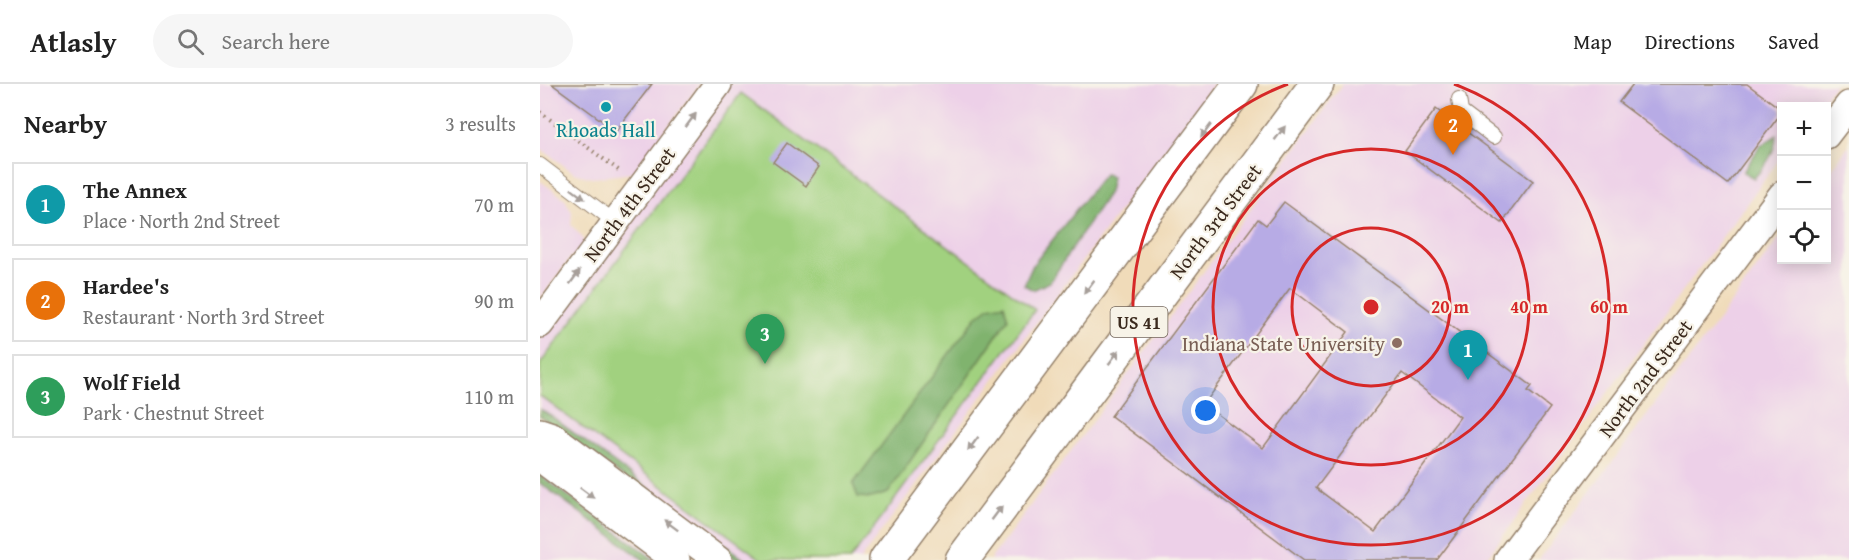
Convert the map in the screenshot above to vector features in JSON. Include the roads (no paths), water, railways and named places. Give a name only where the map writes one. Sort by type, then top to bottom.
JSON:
[{"type":"highway","name":"US 41","points":[[886,560],[1241,84]]},
{"type":"highway","name":"North 3rd Street","points":[[962,560],[1317,84]]},
{"type":"street","name":"North 4th Street","points":[[540,324],[718,84]]},
{"type":"street","points":[[1831,130],[1849,105]]},
{"type":"street","name":"North 2nd Street","points":[[1508,560],[1777,202]]},
{"type":"street","points":[[540,432],[552,436],[718,560]]},
{"type":"street","points":[[540,458],[675,560]]},
{"type":"lane","points":[[1459,99],[1461,112],[1494,137]]},
{"type":"lane","points":[[540,165],[615,222]]},
{"type":"place","name":"Rhoads Hall","points":[[606,107]]},
{"type":"place","name":"Hardee's","points":[[1453,155]]},
{"type":"place","name":"Indiana State University","points":[[1397,343]]},
{"type":"place","name":"Wolf Field","points":[[765,364]]},
{"type":"place","name":"The Annex","points":[[1468,380]]}]
